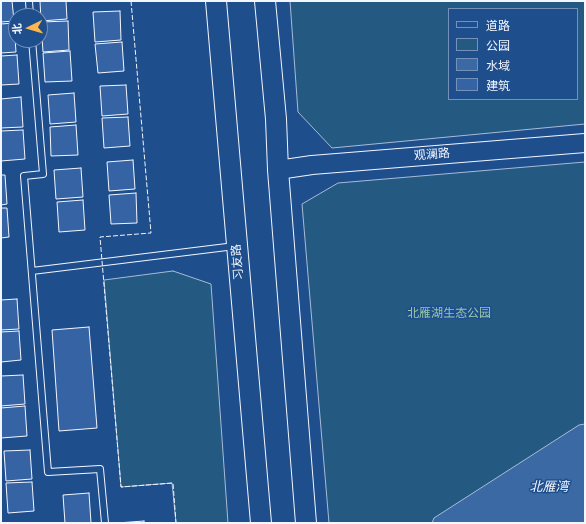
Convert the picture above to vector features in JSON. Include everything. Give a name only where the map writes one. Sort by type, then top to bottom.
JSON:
[{"type":"main road","name":"习友路","points":[[216,1],[261,523]]},
{"type":"main road","points":[[265,1],[276,119],[278,170],[306,523]]},
{"type":"street","name":"观澜路","points":[[278,170],[320,164],[585,143]]},
{"type":"lane","points":[[33,48],[43,174],[24,176],[48,472],[100,469],[105,523]]},
{"type":"lane","points":[[32,271],[237,246]]},
{"type":"green space","points":[[290,1],[585,1],[585,124],[332,148],[298,112]]},
{"type":"green space","name":"北雁湖生态公园","points":[[585,162],[585,523],[329,523],[302,204],[338,183]]},
{"type":"green space","points":[[173,271],[211,284],[228,523],[176,523],[172,483],[121,487],[104,280]]},
{"type":"water","name":"北雁湾","points":[[585,424],[585,523],[432,523],[434,518],[579,425]]},
{"type":"building","points":[[1,1],[12,1],[13,8],[8,8],[8,21],[1,22]]},
{"type":"building","points":[[40,1],[66,1],[67,19],[48,20],[48,8],[40,8]]},
{"type":"building","points":[[120,11],[121,40],[95,42],[93,12]]},
{"type":"building","points":[[68,21],[69,50],[43,52],[43,48],[48,48],[48,22]]},
{"type":"building","points":[[8,23],[8,48],[16,48],[16,52],[1,53],[1,24]]},
{"type":"building","points":[[122,42],[124,71],[98,73],[95,44]]},
{"type":"building","points":[[70,51],[72,81],[45,82],[43,53]]},
{"type":"building","points":[[17,55],[19,84],[1,85],[1,56]]},
{"type":"building","points":[[126,85],[128,114],[102,116],[100,86]]},
{"type":"building","points":[[74,93],[76,122],[50,124],[48,95]]},
{"type":"building","points":[[21,97],[23,127],[1,128],[1,99]]},
{"type":"building","points":[[128,117],[130,146],[104,148],[102,118]]},
{"type":"building","points":[[76,125],[78,155],[51,156],[50,127]]},
{"type":"building","points":[[23,130],[25,159],[1,161],[1,131]]},
{"type":"building","points":[[133,160],[135,189],[109,191],[107,162]]},
{"type":"building","points":[[81,168],[83,197],[56,199],[54,170]]},
{"type":"building","points":[[1,175],[5,175],[7,204],[1,205]]},
{"type":"building","points":[[136,193],[137,223],[111,224],[109,195]]},
{"type":"building","points":[[83,200],[85,230],[59,232],[57,202]]},
{"type":"building","points":[[1,208],[7,208],[9,237],[1,238]]},
{"type":"building","points":[[17,299],[19,329],[1,330],[1,300]]},
{"type":"building","points":[[89,327],[97,428],[59,431],[52,330]]},
{"type":"building","points":[[19,331],[21,360],[1,362],[1,332]]},
{"type":"building","points":[[23,375],[25,404],[1,406],[1,376]]},
{"type":"building","points":[[25,406],[27,436],[1,438],[1,408]]},
{"type":"building","points":[[30,450],[32,479],[6,481],[4,451]]},
{"type":"building","points":[[32,482],[34,511],[8,513],[6,483]]},
{"type":"building","points":[[89,493],[91,523],[65,523],[63,495]]},
{"type":"building","points":[[144,521],[144,523],[117,523]]},
{"type":"fence","points":[[131,1],[151,233],[100,237],[121,487],[173,483],[176,523]]}]
